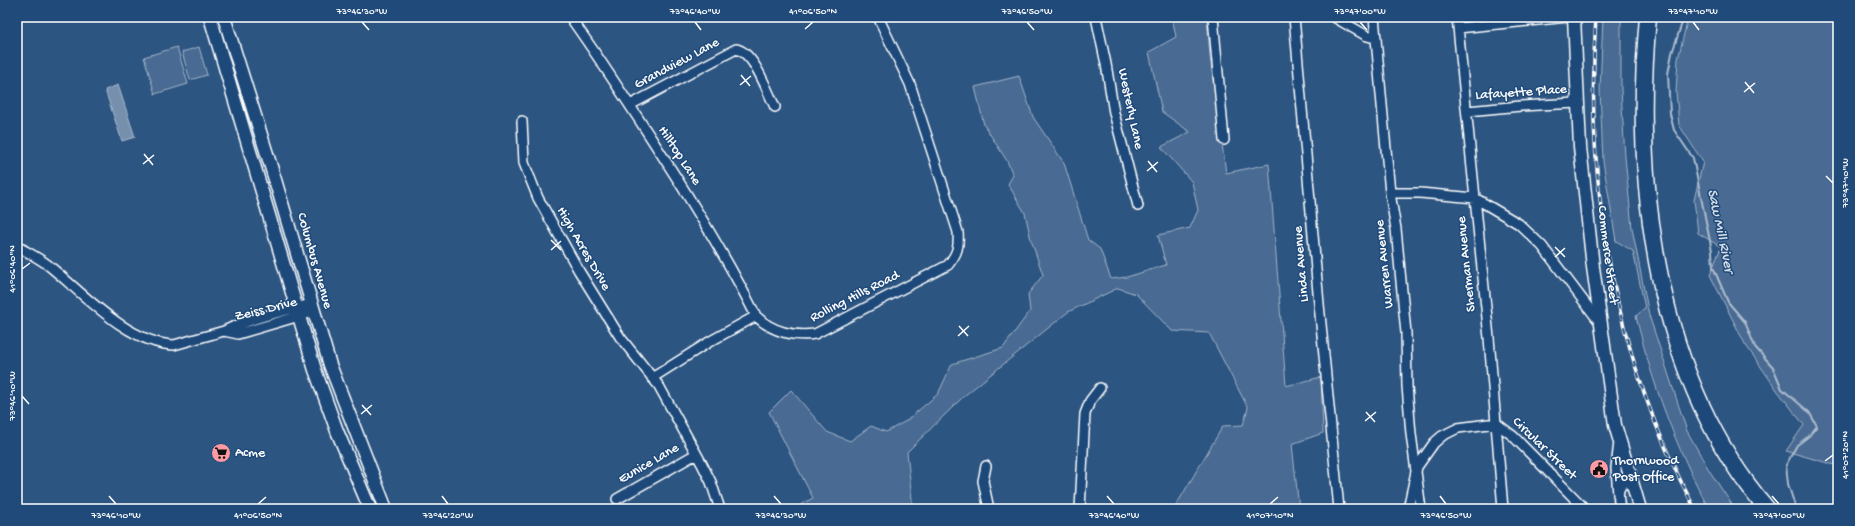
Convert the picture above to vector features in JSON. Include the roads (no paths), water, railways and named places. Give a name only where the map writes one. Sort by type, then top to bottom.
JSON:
[{"type":"highway","points":[[1640,17],[1636,91],[1638,170],[1648,248],[1658,300],[1679,375],[1700,424],[1726,469],[1756,509]]},
{"type":"highway","points":[[1648,17],[1644,86],[1645,158],[1654,236],[1669,312],[1686,369],[1709,424],[1735,468],[1767,509]]},
{"type":"street","points":[[210,17],[315,370],[370,509]]},
{"type":"street","name":"Columbus Avenue","points":[[224,17],[273,173],[330,365],[386,509]]},
{"type":"street","name":"Hilltop Lane","points":[[570,17],[630,105],[702,217],[728,260],[756,316]]},
{"type":"street","name":"Rolling Hills Road","points":[[756,316],[764,323],[789,334],[800,336],[815,334],[948,265],[956,256],[959,246],[958,232],[936,159],[910,84],[878,17]]},
{"type":"street","name":"Westerly Lane","points":[[1096,17],[1114,113],[1138,206]]},
{"type":"street","points":[[1214,17],[1224,140]]},
{"type":"street","name":"Linda Avenue","points":[[1294,17],[1319,304],[1339,509]]},
{"type":"street","points":[[1334,17],[1367,36],[1375,38]]},
{"type":"street","name":"Warren Avenue","points":[[1374,17],[1390,193],[1396,230],[1406,332],[1407,386],[1421,509]]},
{"type":"street","name":"Sherman Avenue","points":[[1457,17],[1489,338],[1503,509]]},
{"type":"street","points":[[1458,28],[1568,17]]},
{"type":"street","name":"Commerce Street","points":[[1574,17],[1577,103],[1587,219],[1613,415],[1619,442],[1616,468],[1620,509]]},
{"type":"street","name":"Grandview Lane","points":[[630,105],[736,49],[745,53],[753,62],[775,107]]},
{"type":"street","name":"Lafayette Place","points":[[1467,112],[1521,106],[1577,103]]},
{"type":"street","name":"High Acres Drive","points":[[522,121],[524,163],[538,198],[579,271],[619,335],[652,378]]},
{"type":"street","points":[[1390,193],[1420,193],[1475,198],[1519,224],[1542,246],[1601,324]]},
{"type":"street","name":"Zeiss Drive","points":[[17,246],[46,264],[112,320],[145,338],[165,345],[174,346],[224,331],[239,324],[312,308]]},
{"type":"street","points":[[720,509],[711,482],[659,386],[652,378],[709,342],[756,316]]},
{"type":"street","points":[[1080,509],[1085,414],[1090,401],[1100,388]]},
{"type":"street","name":"Circular Street","points":[[1408,509],[1417,467],[1434,444],[1442,436],[1458,428],[1496,423],[1513,436],[1585,509]]},
{"type":"street","points":[[1619,442],[1640,509]]},
{"type":"street","name":"Eunice Lane","points":[[617,499],[696,454]]},
{"type":"street","points":[[986,466],[983,481],[989,509]]},
{"type":"street","points":[[1618,495],[1620,487],[1630,479]]},
{"type":"waterway","name":"Saw Mill River","points":[[1682,17],[1683,20],[1672,53],[1668,74],[1670,114],[1674,130],[1693,158],[1712,251],[1713,267],[1728,302],[1745,322],[1755,347],[1773,367],[1782,389],[1809,412],[1817,426],[1809,436],[1797,445],[1786,465],[1788,484],[1796,509]]},
{"type":"railway","points":[[1596,17],[1594,81],[1595,144],[1601,207],[1611,270],[1625,332],[1644,393],[1667,452],[1695,509]]},
{"type":"place","name":"Acme","points":[[221,453]]},
{"type":"place","name":"Thornwood Post Office","points":[[1599,469]]}]
